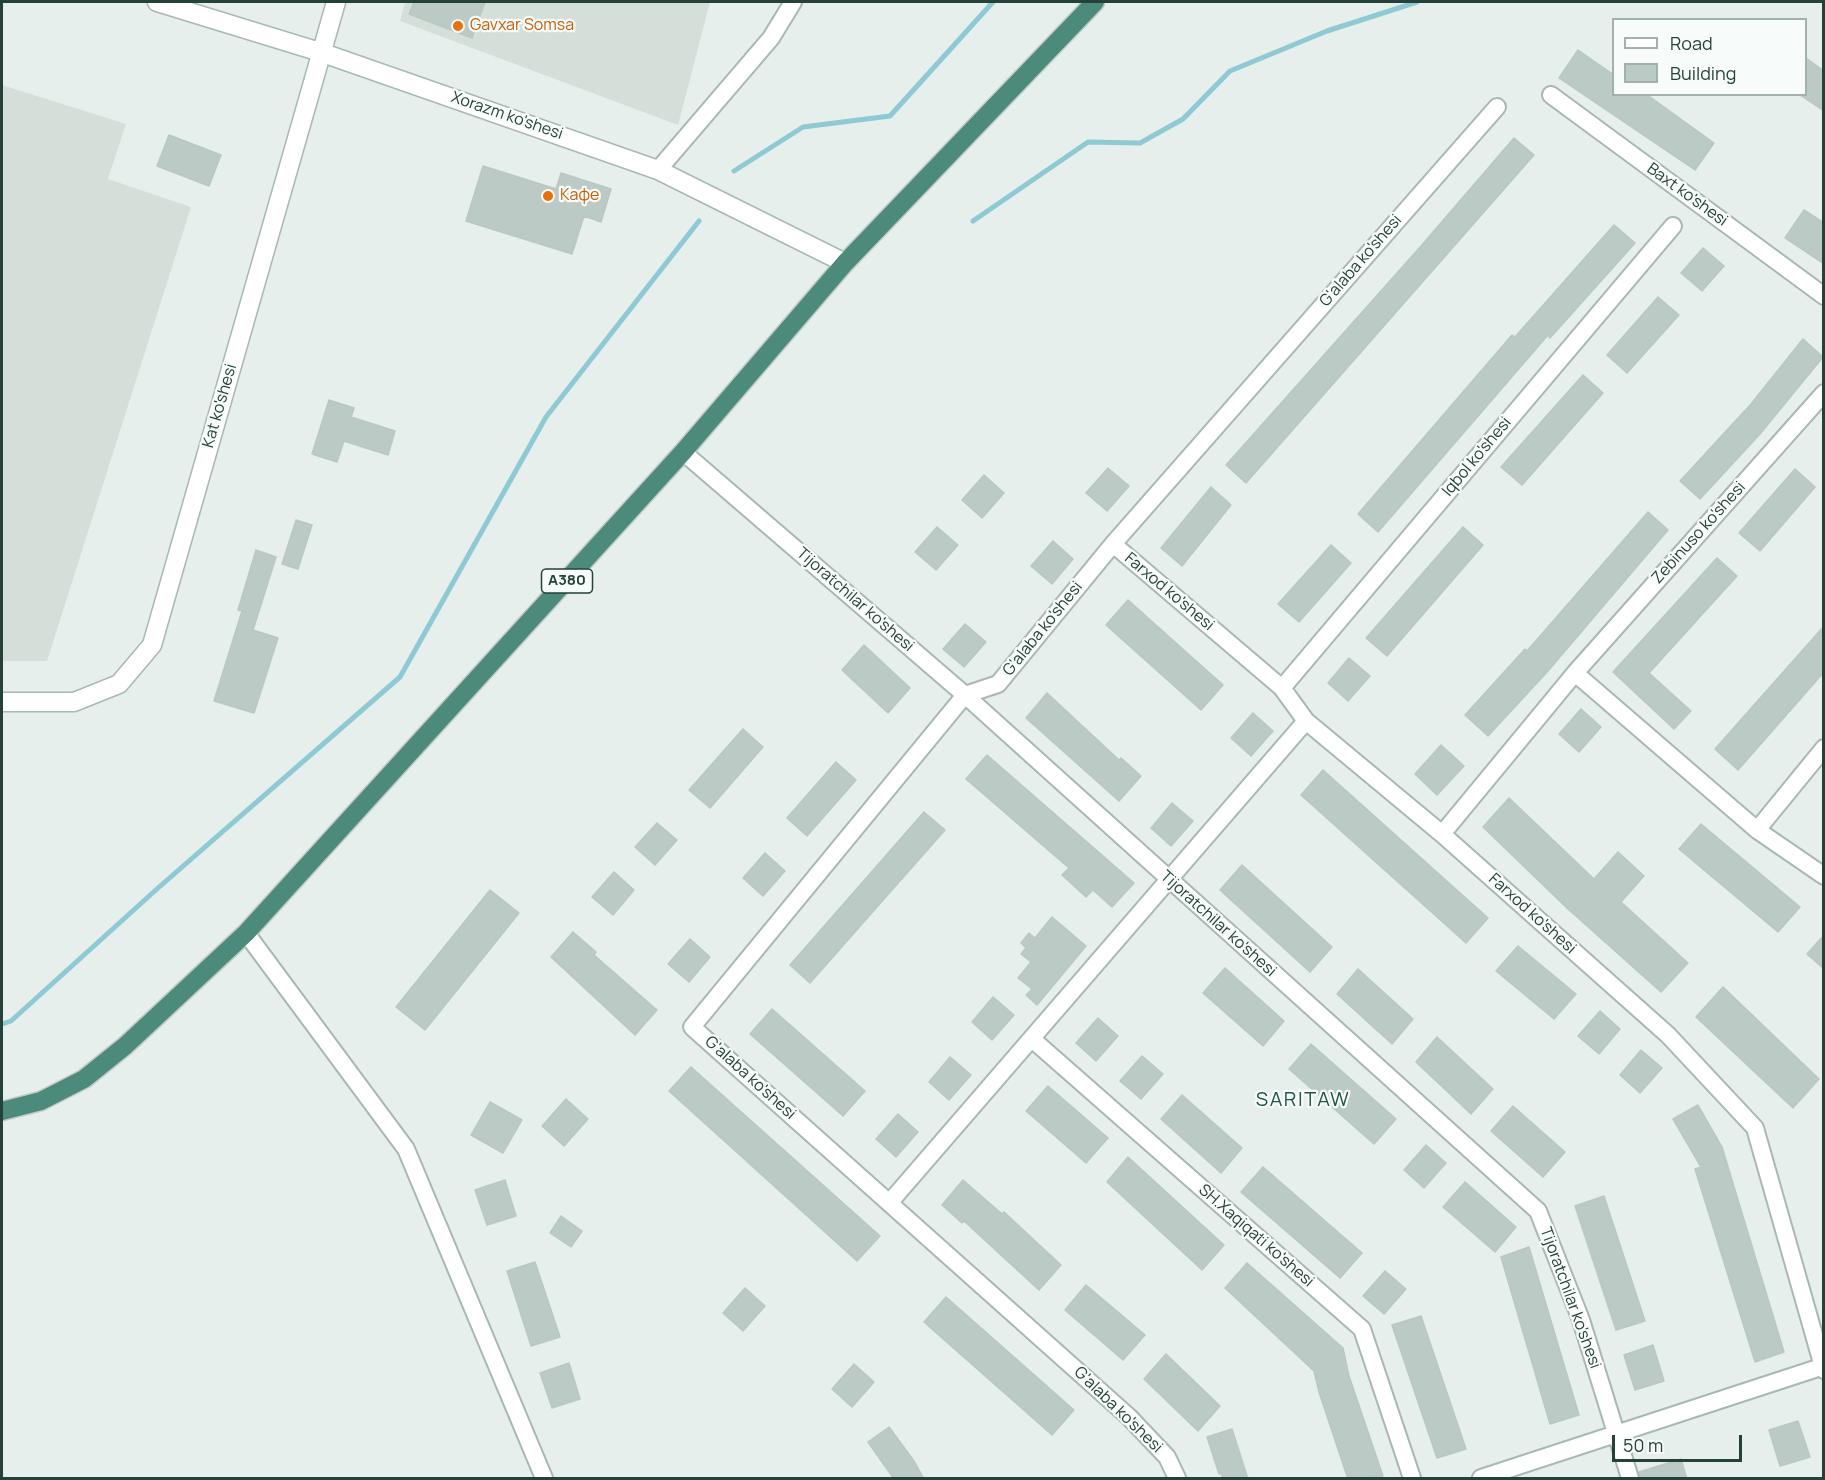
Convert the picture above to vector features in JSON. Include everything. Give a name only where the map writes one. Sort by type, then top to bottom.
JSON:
[{"type":"highway","name":"A380","points":[[2,1111],[41,1101],[84,1079],[125,1046],[246,933],[683,452],[845,263],[1095,2]]},
{"type":"street","name":"Xorazm ko'shesi","points":[[157,2],[320,52],[658,170],[845,263]]},
{"type":"street","name":"Kat ko'shesi","points":[[2,702],[74,702],[119,684],[152,645],[336,2]]},
{"type":"street","points":[[658,170],[771,38],[793,2]]},
{"type":"street","name":"Baxt ko'shesi","points":[[1551,95],[1824,296]]},
{"type":"street","name":"G'alaba ko'shesi","points":[[1177,1479],[1167,1458],[1129,1417],[692,1027],[966,695],[998,684],[1113,544],[1497,107]]},
{"type":"street","name":"Iqbol ko'shesi","points":[[1282,688],[1673,226]]},
{"type":"street","name":"Zebinuso ko'shesi","points":[[1442,834],[1575,673],[1824,393]]},
{"type":"street","name":"Tijoratchilar ko'shesi","points":[[683,452],[966,695],[1538,1211],[1581,1320],[1630,1479]]},
{"type":"street","name":"Farxod ko'shesi","points":[[1113,544],[1282,688],[1306,721],[1442,834],[1668,1035],[1755,1128],[1823,1368]]},
{"type":"street","points":[[1575,673],[1757,830],[1824,876]]},
{"type":"street","points":[[890,1202],[1306,721]]},
{"type":"street","points":[[1757,830],[1824,748]]},
{"type":"street","points":[[246,933],[406,1149],[544,1479]]},
{"type":"street","name":"SH.Xaqiqati ko'shesi","points":[[1032,1039],[1362,1329],[1412,1479]]},
{"type":"street","points":[[1481,1479],[1823,1368]]},
{"type":"shaded area","points":[[405,2],[710,2],[678,125],[400,21]]},
{"type":"shaded area","points":[[2,85],[126,124],[108,179],[191,207],[47,661],[2,661]]},
{"type":"building","name":"Gavxar Somsa","points":[[414,2],[485,2],[472,38],[409,14]]},
{"type":"building","points":[[1578,50],[1612,74],[1612,96],[1649,96],[1714,143],[1695,170],[1559,78]]},
{"type":"building","points":[[1807,59],[1824,71],[1824,111],[1802,96],[1807,96]]},
{"type":"building","points":[[169,135],[221,155],[209,186],[157,166]]},
{"type":"building","points":[[1514,138],[1534,155],[1246,483],[1226,465]]},
{"type":"building","points":[[483,166],[556,189],[561,173],[611,189],[601,222],[584,216],[572,254],[466,221]]},
{"type":"building","points":[[1804,210],[1824,223],[1824,264],[1785,238]]},
{"type":"building","points":[[1614,225],[1635,243],[1550,338],[1548,335],[1378,532],[1358,514],[1512,335],[1515,337]]},
{"type":"building","points":[[1703,248],[1724,266],[1702,291],[1681,273]]},
{"type":"building","points":[[1658,297],[1679,315],[1627,373],[1607,355]]},
{"type":"building","points":[[1803,339],[1823,357],[1760,434],[1700,499],[1680,481],[1751,404]]},
{"type":"building","points":[[1583,375],[1603,393],[1522,485],[1501,467]]},
{"type":"building","points":[[329,400],[354,408],[351,417],[395,431],[388,455],[344,441],[337,462],[312,454]]},
{"type":"building","points":[[1108,468],[1129,486],[1107,511],[1086,493]]},
{"type":"building","points":[[1795,469],[1815,487],[1760,551],[1739,533]]},
{"type":"building","points":[[984,475],[1004,493],[982,518],[962,500]]},
{"type":"building","points":[[1211,487],[1231,505],[1182,566],[1161,548]]},
{"type":"building","points":[[1648,512],[1668,530],[1548,671],[1488,736],[1465,715],[1525,649],[1527,651]]},
{"type":"building","points":[[296,520],[312,525],[298,569],[282,564]]},
{"type":"building","points":[[937,527],[958,545],[936,570],[915,552]]},
{"type":"building","points":[[1463,527],[1483,545],[1387,656],[1366,638]]},
{"type":"building","points":[[1053,541],[1073,559],[1052,584],[1031,566]]},
{"type":"building","points":[[1331,545],[1351,563],[1299,622],[1278,604]]},
{"type":"building","points":[[256,550],[276,557],[253,630],[278,638],[254,713],[214,701],[242,611],[238,610]]},
{"type":"building","points":[[1717,558],[1737,576],[1649,673],[1691,711],[1674,729],[1613,672]]},
{"type":"building","points":[[1128,600],[1223,685],[1201,710],[1106,625]]},
{"type":"building","points":[[965,624],[986,642],[964,667],[943,649]]},
{"type":"building","points":[[1824,626],[1824,672],[1738,770],[1715,749]]},
{"type":"building","points":[[864,645],[910,688],[888,713],[842,670]]},
{"type":"building","points":[[1349,658],[1370,676],[1348,701],[1328,683]]},
{"type":"building","points":[[1047,693],[1119,760],[1121,758],[1141,776],[1119,801],[1026,718]]},
{"type":"building","points":[[1581,709],[1601,727],[1579,752],[1559,734]]},
{"type":"building","points":[[1253,713],[1273,731],[1251,756],[1231,738]]},
{"type":"building","points":[[743,729],[763,747],[710,808],[689,790]]},
{"type":"building","points":[[1441,745],[1464,766],[1437,795],[1415,774]]},
{"type":"building","points":[[987,755],[1134,883],[1112,907],[1093,890],[1086,897],[1062,875],[1069,868],[966,779]]},
{"type":"building","points":[[836,762],[856,780],[807,836],[787,818]]},
{"type":"building","points":[[1323,770],[1488,918],[1466,943],[1301,795]]},
{"type":"building","points":[[1509,798],[1594,879],[1618,852],[1644,876],[1621,902],[1688,963],[1661,992],[1568,909],[1483,827]]},
{"type":"building","points":[[1172,803],[1193,821],[1171,846],[1151,828]]},
{"type":"building","points":[[924,812],[945,830],[810,983],[790,965]]},
{"type":"building","points":[[657,823],[677,840],[655,865],[635,847]]},
{"type":"building","points":[[1701,824],[1800,907],[1778,932],[1679,849]]},
{"type":"building","points":[[765,853],[785,871],[763,896],[743,878]]},
{"type":"building","points":[[1242,865],[1332,947],[1310,972],[1220,890]]},
{"type":"building","points":[[614,872],[634,890],[613,915],[592,897]]},
{"type":"building","points":[[490,890],[519,913],[425,1030],[396,1007]]},
{"type":"building","points":[[1052,917],[1086,946],[1037,1005],[1026,995],[1032,989],[1018,978],[1031,962],[1021,954],[1026,948],[1021,943],[1029,933],[1035,938]]},
{"type":"building","points":[[573,932],[596,952],[594,955],[657,1010],[635,1035],[551,957]]},
{"type":"building","points":[[1824,935],[1824,969],[1807,954]]},
{"type":"building","points":[[690,939],[710,957],[689,982],[668,964]]},
{"type":"building","points":[[1518,946],[1576,994],[1554,1019],[1496,971]]},
{"type":"building","points":[[1225,968],[1284,1021],[1263,1046],[1203,993]]},
{"type":"building","points":[[1358,969],[1413,1019],[1392,1044],[1337,994]]},
{"type":"building","points":[[1723,987],[1819,1079],[1793,1108],[1696,1017]]},
{"type":"building","points":[[993,997],[1014,1015],[992,1040],[972,1022]]},
{"type":"building","points":[[772,1009],[865,1091],[843,1116],[750,1034]]},
{"type":"building","points":[[1600,1011],[1620,1029],[1599,1054],[1578,1036]]},
{"type":"building","points":[[1098,1018],[1118,1036],[1096,1061],[1076,1043]]},
{"type":"building","points":[[1437,1037],[1493,1089],[1471,1114],[1416,1062]]},
{"type":"building","points":[[1311,1044],[1396,1119],[1374,1144],[1289,1069]]},
{"type":"building","points":[[1641,1050],[1662,1068],[1640,1093],[1620,1075]]},
{"type":"building","points":[[1142,1056],[1163,1074],[1141,1099],[1120,1081]]},
{"type":"building","points":[[950,1057],[971,1075],[949,1100],[929,1082]]},
{"type":"building","points":[[691,1067],[880,1236],[857,1261],[669,1091]]},
{"type":"building","points":[[1048,1086],[1108,1138],[1086,1163],[1026,1111]]},
{"type":"building","points":[[1182,1095],[1242,1148],[1221,1173],[1161,1119]]},
{"type":"building","points":[[566,1099],[588,1119],[564,1146],[542,1126]]},
{"type":"building","points":[[490,1102],[522,1120],[503,1153],[471,1135]]},
{"type":"building","points":[[1698,1105],[1722,1147],[1784,1352],[1755,1362],[1695,1169],[1701,1167],[1673,1119]]},
{"type":"building","points":[[1513,1106],[1565,1152],[1543,1177],[1491,1131]]},
{"type":"building","points":[[898,1114],[918,1132],[896,1157],[876,1139]]},
{"type":"building","points":[[1426,1145],[1446,1163],[1424,1188],[1404,1170]]},
{"type":"building","points":[[1128,1157],[1224,1245],[1202,1270],[1107,1182]]},
{"type":"building","points":[[1263,1167],[1362,1253],[1340,1278],[1241,1192]]},
{"type":"building","points":[[505,1180],[516,1216],[487,1225],[475,1190]]},
{"type":"building","points":[[963,1180],[1002,1214],[1004,1212],[1061,1265],[1039,1290],[964,1221],[962,1223],[942,1205]]},
{"type":"building","points":[[1465,1182],[1516,1227],[1495,1252],[1443,1207]]},
{"type":"building","points":[[1604,1196],[1645,1321],[1616,1330],[1575,1206]]},
{"type":"building","points":[[561,1216],[582,1231],[571,1247],[550,1233]]},
{"type":"building","points":[[1529,1247],[1579,1415],[1550,1424],[1501,1257]]},
{"type":"building","points":[[535,1262],[560,1337],[531,1346],[507,1271]]},
{"type":"building","points":[[1247,1263],[1343,1348],[1349,1376],[1383,1476],[1348,1479],[1314,1371],[1225,1288]]},
{"type":"building","points":[[1385,1271],[1406,1289],[1384,1314],[1363,1296]]},
{"type":"building","points":[[1086,1285],[1145,1335],[1123,1360],[1065,1310]]},
{"type":"building","points":[[745,1288],[765,1306],[743,1331],[723,1313]]},
{"type":"building","points":[[946,1297],[1074,1410],[1052,1435],[924,1322]]},
{"type":"building","points":[[1421,1316],[1466,1449],[1437,1458],[1392,1325]]},
{"type":"building","points":[[1653,1345],[1664,1381],[1635,1390],[1624,1355]]},
{"type":"building","points":[[1166,1354],[1220,1406],[1198,1431],[1144,1379]]},
{"type":"building","points":[[569,1363],[580,1399],[552,1408],[540,1373]]},
{"type":"building","points":[[854,1364],[874,1382],[852,1407],[832,1389]]},
{"type":"building","points":[[1798,1421],[1810,1457],[1780,1466],[1769,1430]]},
{"type":"building","points":[[889,1427],[924,1479],[894,1479],[868,1442]]},
{"type":"building","points":[[1232,1429],[1248,1479],[1223,1479],[1221,1473],[1219,1474],[1207,1437]]},
{"type":"building","points":[[1681,1459],[1687,1479],[1640,1479],[1639,1472]]},
{"type":"waterway","points":[[734,171],[803,127],[890,116],[993,2]]},
{"type":"waterway","points":[[973,221],[1088,142],[1140,143],[1183,119],[1230,71],[1327,31],[1417,2]]},
{"type":"waterway","points":[[2,1024],[11,1021],[158,888],[400,677],[546,417],[699,221]]},
{"type":"place","name":"Gavxar Somsa","points":[[458,26]]},
{"type":"place","name":"Кафе","points":[[548,196]]},
{"type":"district","name":"SARITAW","points":[[1303,1100]]}]
